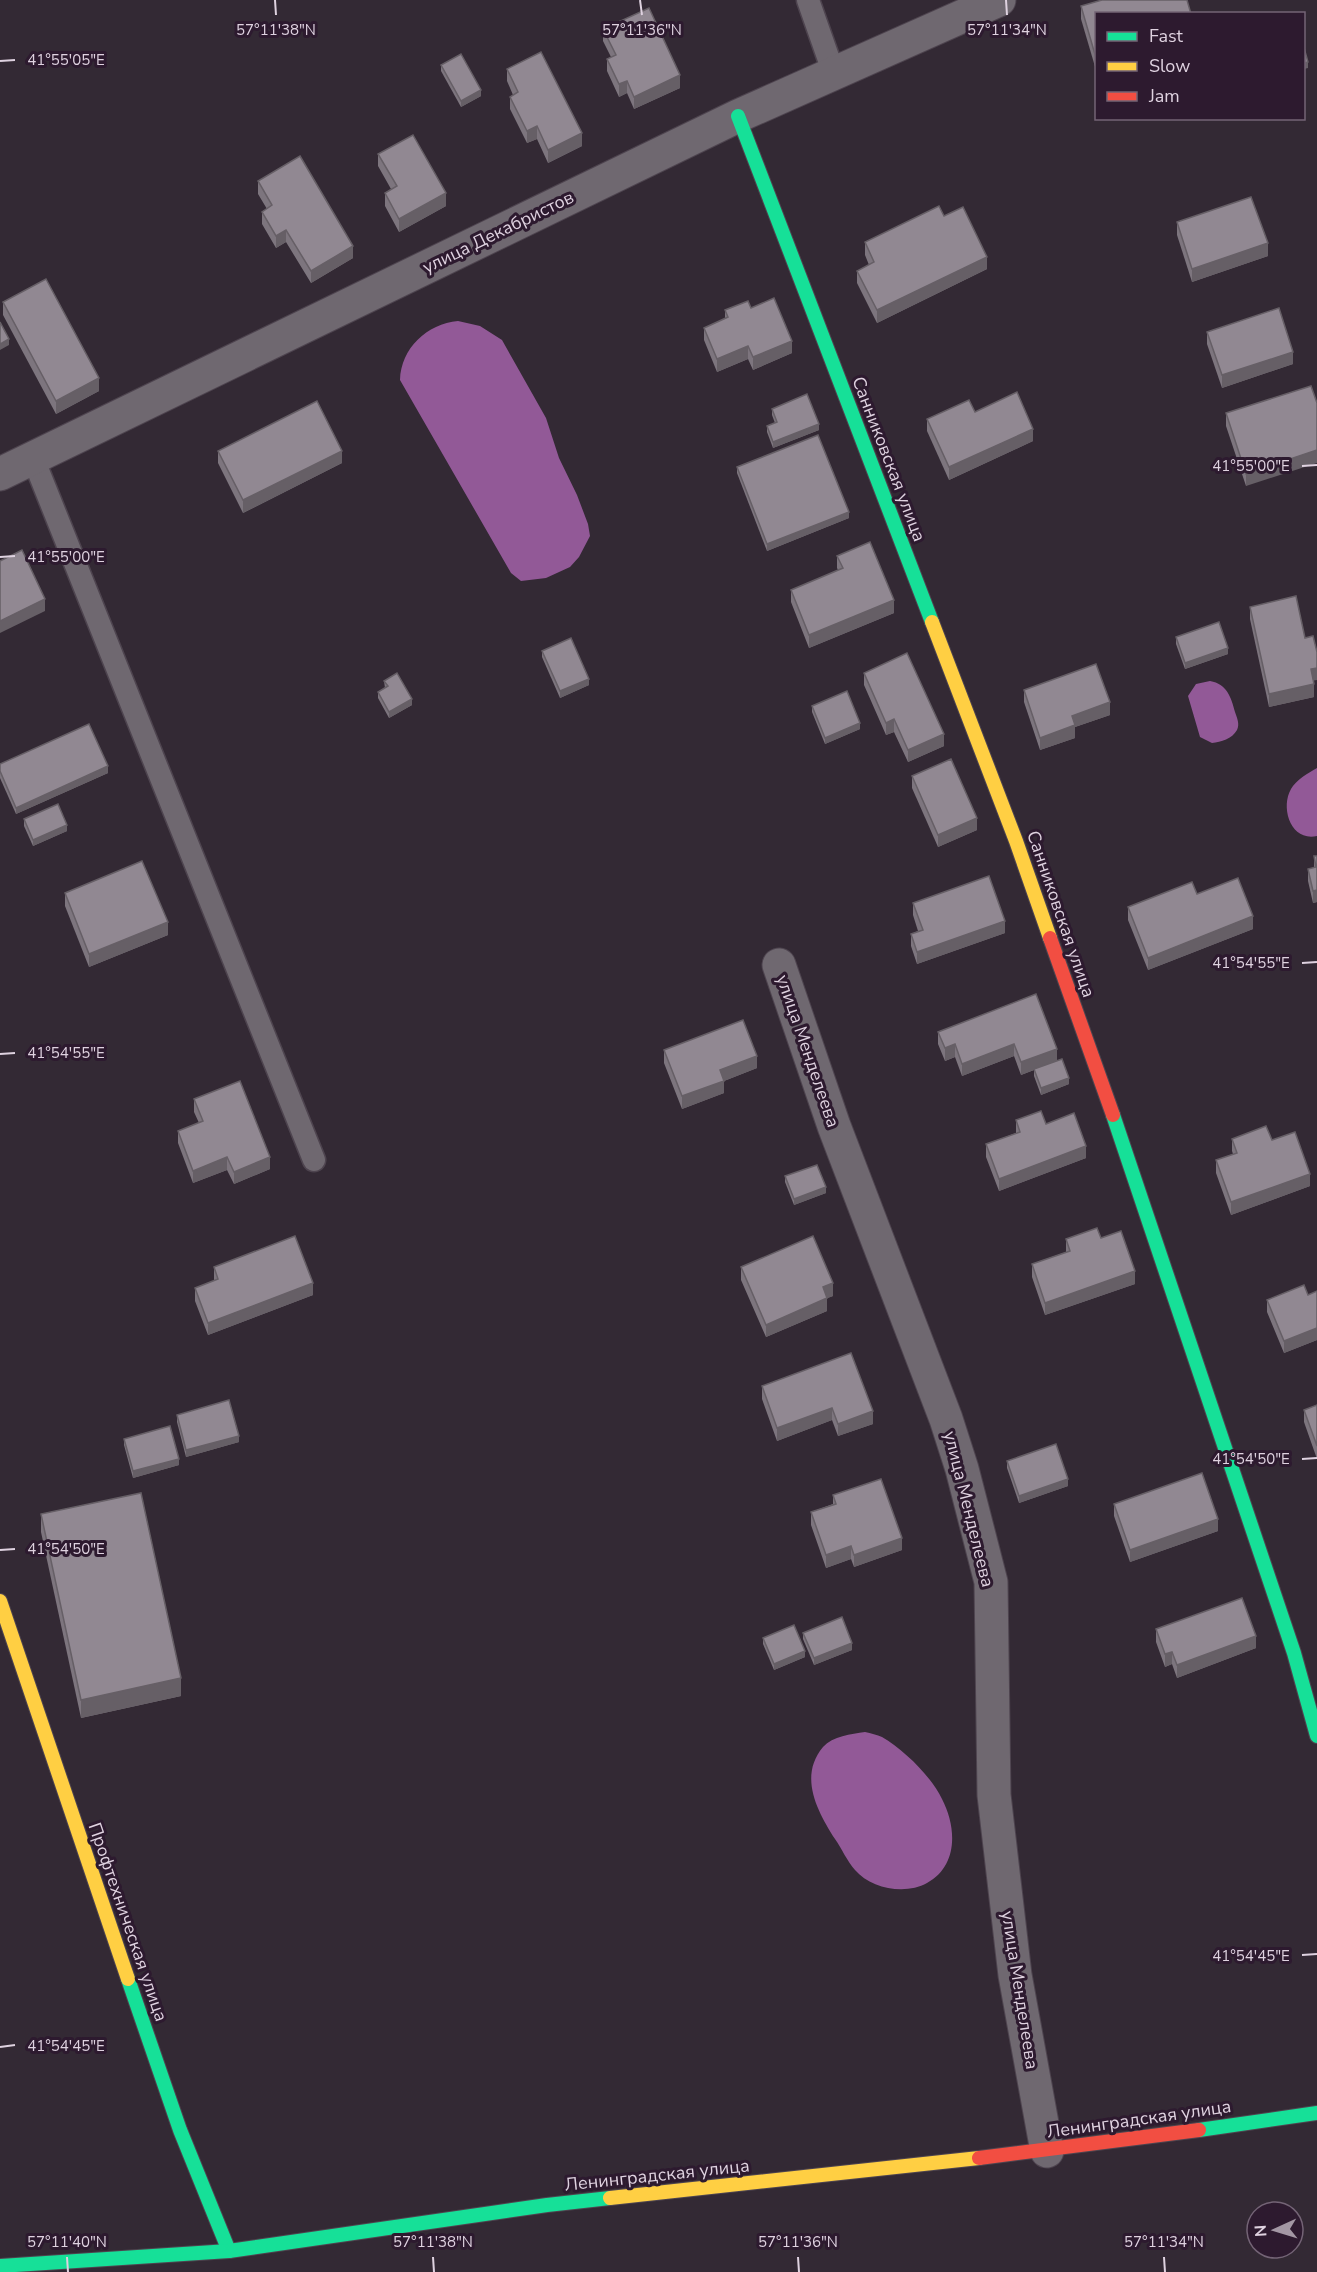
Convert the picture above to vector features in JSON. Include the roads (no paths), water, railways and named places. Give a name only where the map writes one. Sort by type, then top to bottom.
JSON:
[{"type":"street","name":"улица Декабристов","points":[[0,474],[738,116],[999,0]]},
{"type":"street","name":"Санниковская улица","points":[[738,116],[1016,841],[1137,1184],[1294,1653],[1317,1736]]},
{"type":"street","name":"улица Менделеева","points":[[779,964],[834,1126],[946,1419],[962,1468],[991,1582],[994,1795],[1014,1975],[1047,2151]]},
{"type":"street","name":"Профтехническая улица","points":[[0,1601],[180,2130],[229,2251]]},
{"type":"street","name":"Ленинградская улица","points":[[0,2266],[229,2251],[547,2205],[1047,2151],[1317,2113]]},
{"type":"lane","points":[[808,0],[834,74]]},
{"type":"lane","points":[[33,458],[314,1160]]}]
